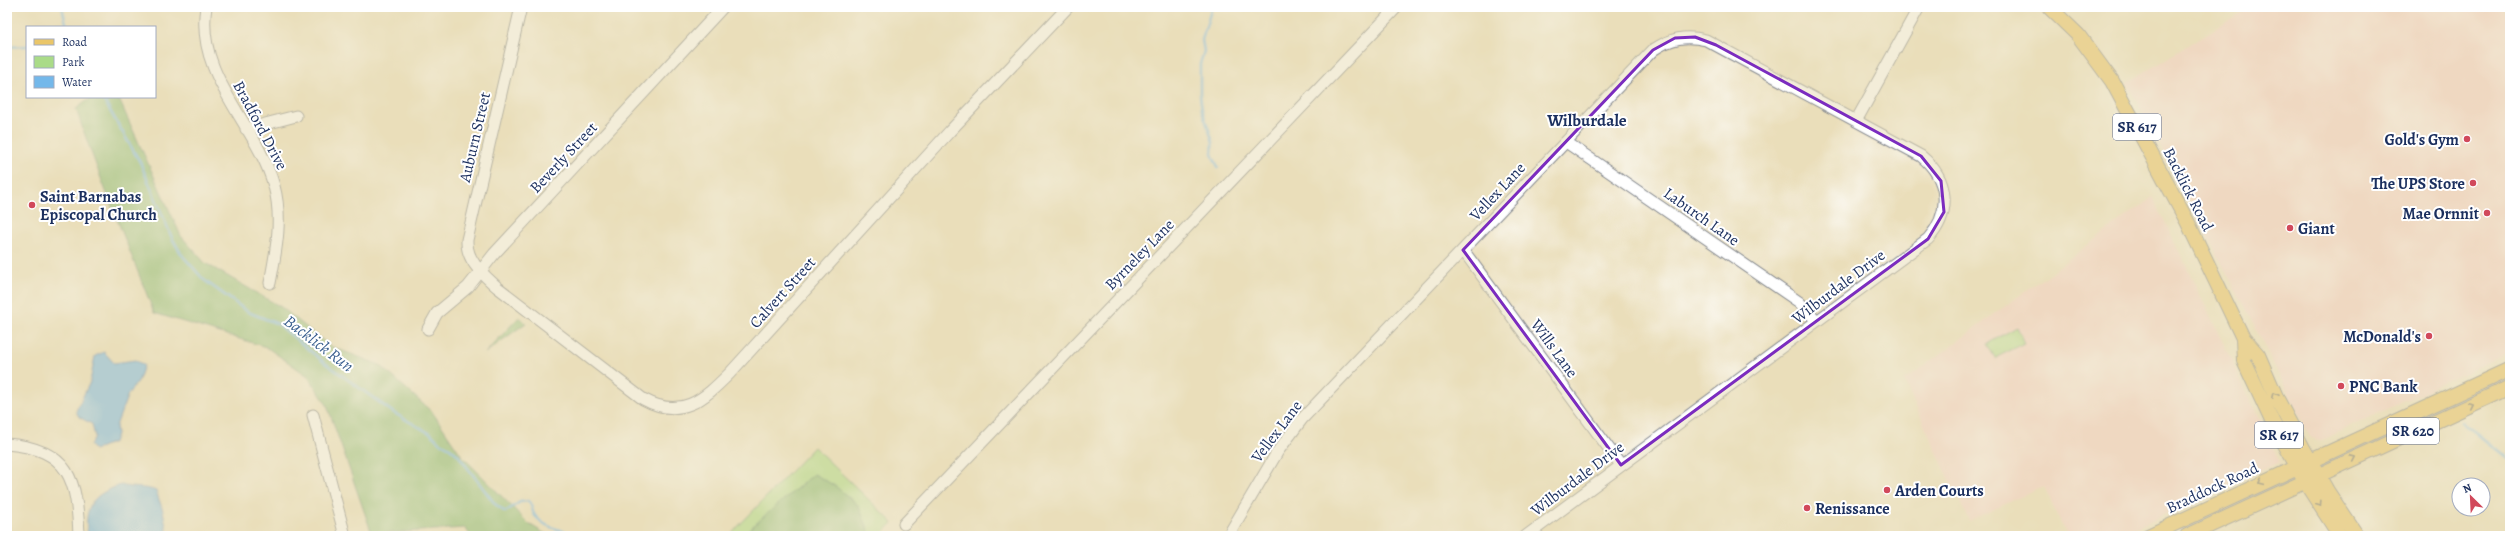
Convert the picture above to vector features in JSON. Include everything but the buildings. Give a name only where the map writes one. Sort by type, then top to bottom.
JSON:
[{"type":"main road","name":"Backlick Road","points":[[2049,7],[2078,35],[2112,80],[2188,223],[2243,338],[2258,355],[2277,399],[2309,460],[2357,536]]},
{"type":"main road","name":"Backlick Road","points":[[2243,338],[2244,361],[2272,423],[2305,481],[2340,536]]},
{"type":"main road","name":"Braddock Road","points":[[2148,536],[2309,460],[2510,369]]},
{"type":"main road","name":"SR 620","points":[[2187,536],[2510,387]]},
{"type":"street","name":"Bradford Drive","points":[[206,7],[206,44],[211,61],[217,77],[269,170],[278,205],[278,239],[270,283]]},
{"type":"street","name":"Auburn Street","points":[[480,271],[469,256],[467,240],[521,7]]},
{"type":"street","name":"Beverly Street","points":[[428,329],[437,314],[468,287],[480,271],[723,7]]},
{"type":"street","name":"Calvert Street","points":[[480,271],[526,310],[643,399],[668,408],[691,404],[714,389],[730,373],[950,131],[1068,7]]},
{"type":"street","name":"Byrneley Lane","points":[[904,524],[1397,7]]},
{"type":"street","points":[[1856,121],[1919,7]]},
{"type":"street","name":"Vellex Lane","points":[[1228,536],[1278,451],[1302,419],[1653,50],[1664,42],[1685,37],[1695,37],[1716,45],[1856,121]]},
{"type":"street","points":[[246,129],[296,116]]},
{"type":"street","name":"Wilburdale Drive","points":[[1526,536],[1928,239],[1936,230],[1944,212],[1944,191],[1941,181],[1930,163],[1856,121]]},
{"type":"street","name":"Laburch Lane","points":[[1566,142],[1799,302],[1817,321]]},
{"type":"street","name":"Wills Lane","points":[[1463,250],[1621,465]]},
{"type":"street","points":[[313,415],[345,536]]},
{"type":"street","points":[[7,444],[33,447],[43,451],[62,466],[75,488],[80,536]]},
{"type":"highlighted area","points":[[1695,37],[1716,45],[1921,156],[1941,181],[1944,212],[1928,239],[1621,465],[1463,250],[1653,50],[1675,38]]},
{"type":"shaded area","points":[[2250,7],[2502,7],[2510,20],[2510,352],[2319,441],[2310,437],[2249,315],[2127,83]]},
{"type":"shaded area","points":[[2153,197],[2280,462],[2117,536],[2067,536],[2044,486],[1969,521],[1904,381]]},
{"type":"green space","points":[[91,98],[118,98],[181,236],[205,263],[281,307],[330,346],[380,365],[433,413],[462,456],[529,524],[549,536],[471,536],[465,528],[372,534],[327,405],[308,376],[266,347],[154,313],[104,186],[76,109]]},
{"type":"green space","points":[[519,317],[526,323],[485,353]]},
{"type":"green space","points":[[2017,327],[2025,343],[1995,358],[1987,344]]},
{"type":"green space","points":[[814,447],[893,523],[880,536],[729,536]]},
{"type":"green space","points":[[814,474],[835,486],[858,505],[869,531],[866,536],[741,536]]},
{"type":"water","points":[[104,352],[114,363],[135,360],[144,365],[139,380],[128,394],[116,426],[117,434],[114,442],[94,450],[90,445],[95,437],[92,424],[79,417],[76,411],[90,382],[95,356]]},
{"type":"water","points":[[121,485],[156,491],[163,511],[168,536],[88,536],[87,517],[92,503],[103,493]]},
{"type":"waterway","points":[[62,7],[67,26]]},
{"type":"waterway","points":[[1212,7],[1202,40],[1204,51],[1200,64],[1200,95],[1202,110],[1213,142],[1212,154],[1218,167]]},
{"type":"waterway","name":"Backlick Run","points":[[7,47],[26,46]]},
{"type":"waterway","name":"Backlick Run","points":[[103,98],[140,162],[172,238],[182,255],[204,280],[248,312],[278,324],[325,363],[394,413],[431,434],[439,442],[450,448],[458,455],[495,504],[505,512],[520,502],[528,501],[531,504],[534,515],[545,525],[564,531],[573,536]]},
{"type":"waterway","points":[[2462,422],[2510,460]]},
{"type":"place","name":"Gold's Gym","points":[[2467,139]]},
{"type":"place","name":"The UPS Store","points":[[2473,183]]},
{"type":"place","name":"Saint Barnabas Episcopal Church","points":[[32,205]]},
{"type":"place","name":"Mae Ornnit","points":[[2487,213]]},
{"type":"place","name":"Giant","points":[[2290,228]]},
{"type":"place","name":"McDonald's","points":[[2429,336]]},
{"type":"place","name":"PNC Bank","points":[[2341,386]]},
{"type":"place","name":"Arden Courts","points":[[1887,490]]},
{"type":"place","name":"Renissance","points":[[1807,508]]},
{"type":"district","name":"Wilburdale","points":[[1587,120]]}]
